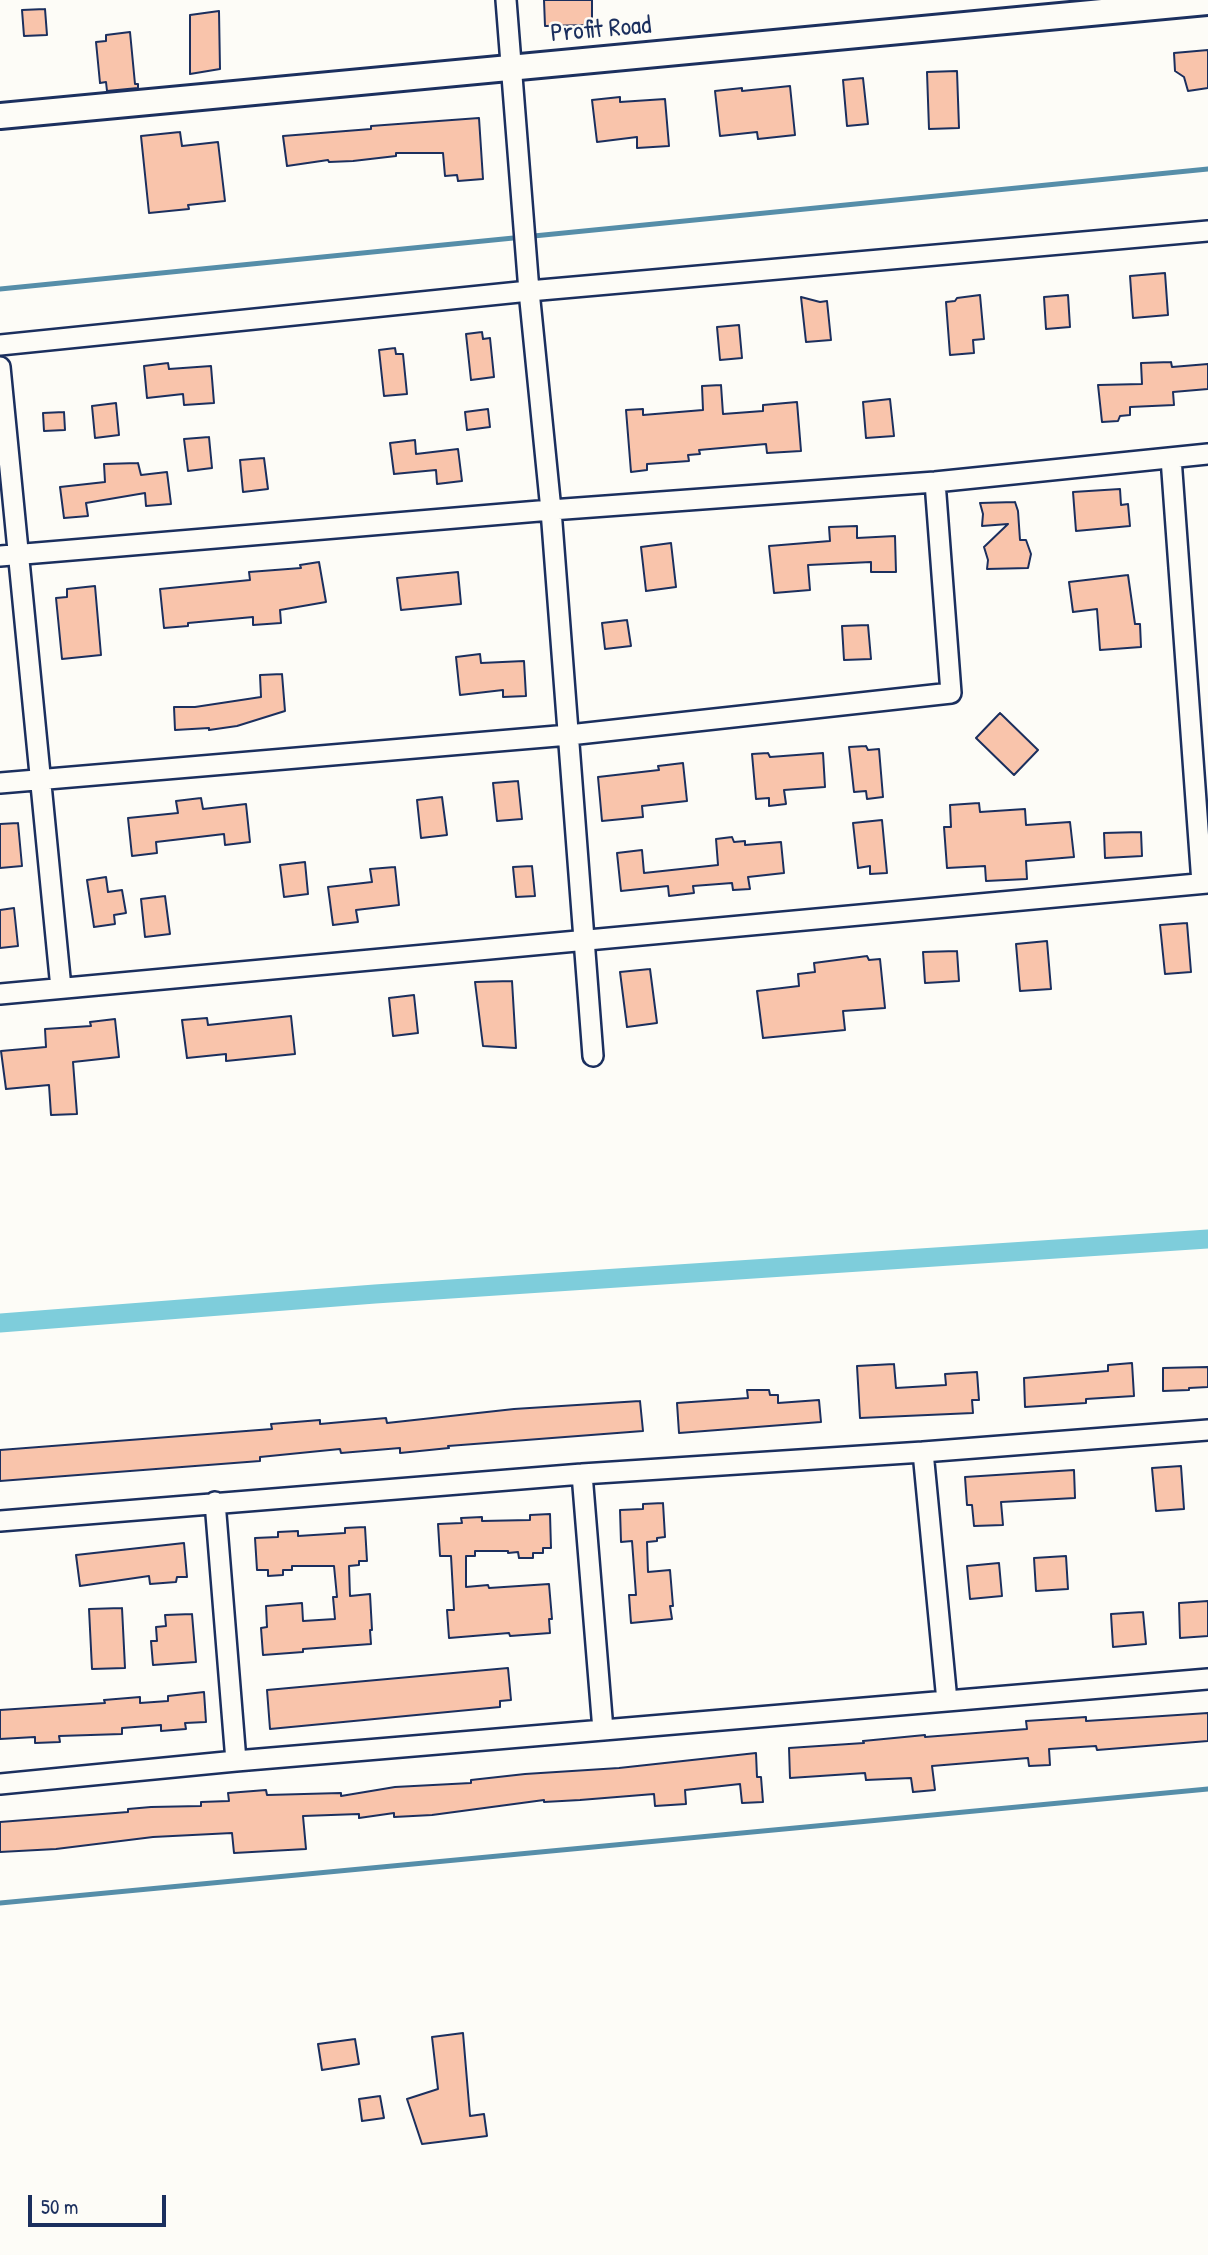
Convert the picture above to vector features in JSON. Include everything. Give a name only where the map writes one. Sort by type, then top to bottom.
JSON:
[{"type":"street","points":[[506,0],[529,291],[551,510],[593,1056]]},
{"type":"street","name":"Profit Road","points":[[0,116],[1145,4],[1208,2]]},
{"type":"street","points":[[0,345],[529,291],[1208,231]]},
{"type":"street","points":[[0,367],[9,555],[40,779],[61,988]]},
{"type":"street","points":[[9,555],[551,510],[935,482],[1208,454]]},
{"type":"street","points":[[0,994],[1205,883],[1171,458]]},
{"type":"street","points":[[0,783],[569,735],[951,693],[935,482]]},
{"type":"street","points":[[0,1521],[582,1474],[1208,1430]]},
{"type":"street","points":[[923,1452],[947,1701]]},
{"type":"street","points":[[582,1474],[603,1730]]},
{"type":"street","points":[[215,1502],[236,1761]]},
{"type":"street","points":[[0,1784],[236,1761],[1208,1679]]},
{"type":"building","points":[[544,0],[592,0],[592,25],[545,26]]},
{"type":"building","points":[[45,9],[47,35],[24,36],[22,10]]},
{"type":"building","points":[[219,11],[220,69],[190,74],[190,15]]},
{"type":"building","points":[[130,32],[135,84],[138,84],[138,88],[107,91],[106,82],[100,83],[96,42],[106,41],[106,35]]},
{"type":"building","points":[[1208,50],[1208,88],[1188,91],[1184,77],[1175,71],[1174,53]]},
{"type":"building","points":[[957,71],[959,128],[929,129],[927,72]]},
{"type":"building","points":[[863,78],[868,124],[847,126],[843,80]]},
{"type":"building","points":[[790,86],[795,135],[758,139],[757,132],[720,136],[715,91]]},
{"type":"building","points":[[620,97],[620,102],[665,99],[669,146],[637,148],[637,137],[597,142],[592,100]]},
{"type":"building","points":[[479,118],[483,179],[458,181],[457,175],[445,176],[443,153],[396,153],[396,156],[353,161],[328,160],[287,166],[283,136]]},
{"type":"building","points":[[180,132],[182,146],[218,142],[225,201],[188,205],[189,209],[149,213],[141,136]]},
{"type":"building","points":[[1165,273],[1168,315],[1133,318],[1130,276]]},
{"type":"building","points":[[980,295],[984,339],[973,340],[974,353],[950,355],[946,302]]},
{"type":"building","points":[[1068,295],[1070,327],[1046,329],[1044,297]]},
{"type":"building","points":[[801,297],[827,301],[831,340],[806,342]]},
{"type":"building","points":[[739,325],[742,358],[720,360],[717,327]]},
{"type":"building","points":[[482,332],[483,339],[490,338],[494,377],[471,380],[466,334]]},
{"type":"building","points":[[395,348],[396,354],[403,354],[407,394],[384,396],[379,350]]},
{"type":"building","points":[[1171,362],[1172,367],[1208,364],[1208,389],[1173,392],[1174,405],[1130,407],[1130,415],[1120,416],[1118,421],[1102,422],[1098,385],[1142,384],[1141,363]]},
{"type":"building","points":[[168,363],[169,369],[211,366],[214,403],[184,405],[183,394],[147,398],[144,366]]},
{"type":"building","points":[[721,385],[723,414],[763,411],[763,405],[797,402],[801,451],[767,453],[766,444],[699,450],[700,454],[688,455],[689,461],[647,464],[647,470],[631,472],[626,410],[643,409],[643,415],[703,410],[702,386]]},
{"type":"building","points":[[890,399],[894,436],[866,438],[863,402]]},
{"type":"building","points":[[116,403],[119,435],[95,438],[92,406]]},
{"type":"building","points":[[488,409],[490,427],[467,430],[465,412]]},
{"type":"building","points":[[64,412],[65,430],[44,431],[43,413]]},
{"type":"building","points":[[209,437],[212,468],[188,471],[184,439]]},
{"type":"building","points":[[415,440],[416,454],[458,449],[462,481],[437,484],[436,470],[394,474],[390,443]]},
{"type":"building","points":[[264,458],[268,489],[243,492],[240,460]]},
{"type":"building","points":[[138,463],[141,475],[167,472],[171,504],[146,506],[145,493],[86,503],[88,516],[64,518],[60,487],[105,482],[104,464]]},
{"type":"building","points":[[1120,489],[1121,505],[1128,504],[1130,526],[1076,531],[1073,492]]},
{"type":"building","points":[[1015,502],[1020,540],[1026,540],[1031,554],[1028,568],[987,569],[988,560],[984,547],[1008,524],[982,526],[980,503]]},
{"type":"building","points":[[857,526],[857,538],[895,536],[896,572],[871,572],[871,562],[808,565],[810,590],[774,593],[769,546],[830,541],[829,527]]},
{"type":"building","points":[[671,543],[676,587],[646,591],[641,547]]},
{"type":"building","points":[[319,562],[326,602],[280,610],[281,623],[253,625],[253,617],[164,628],[160,589],[250,580],[249,572],[301,568],[300,565]]},
{"type":"building","points":[[458,572],[461,604],[401,610],[397,578]]},
{"type":"building","points":[[1128,575],[1135,624],[1140,624],[1141,647],[1100,650],[1097,609],[1073,612],[1069,582]]},
{"type":"building","points":[[95,586],[101,655],[62,659],[56,598],[67,597],[67,589]]},
{"type":"building","points":[[627,620],[631,646],[605,649],[602,623]]},
{"type":"building","points":[[868,625],[871,659],[844,660],[842,626]]},
{"type":"building","points":[[480,654],[481,663],[524,661],[526,696],[503,697],[503,690],[460,695],[456,657]]},
{"type":"building","points":[[282,674],[285,711],[237,726],[209,730],[175,730],[174,707],[195,707],[261,697],[260,675]]},
{"type":"building","points":[[1000,713],[1038,750],[1014,775],[976,738]]},
{"type":"building","points":[[866,746],[868,750],[879,749],[883,797],[867,799],[866,791],[854,792],[849,747]]},
{"type":"building","points":[[768,753],[770,757],[823,753],[825,787],[784,790],[786,804],[769,806],[769,798],[756,799],[752,754]]},
{"type":"building","points":[[683,763],[687,801],[642,806],[643,817],[602,821],[598,777],[659,770],[658,766]]},
{"type":"building","points":[[518,781],[522,819],[497,821],[493,783]]},
{"type":"building","points":[[442,797],[447,835],[421,838],[417,800]]},
{"type":"building","points":[[201,798],[203,809],[246,804],[250,842],[225,845],[224,834],[156,842],[157,853],[132,856],[128,818],[178,813],[176,801]]},
{"type":"building","points":[[979,803],[980,812],[1025,809],[1026,825],[1070,822],[1074,857],[1026,861],[1027,879],[986,881],[985,866],[947,868],[944,827],[951,827],[950,805]]},
{"type":"building","points":[[882,820],[887,873],[870,874],[870,866],[858,868],[853,823]]},
{"type":"building","points":[[18,823],[22,866],[0,868],[0,824]]},
{"type":"building","points":[[1141,832],[1142,856],[1105,858],[1104,833]]},
{"type":"building","points":[[732,837],[734,842],[745,841],[745,845],[781,842],[784,873],[748,877],[750,889],[733,890],[732,883],[693,886],[694,893],[669,896],[668,886],[621,891],[617,853],[642,850],[644,873],[718,865],[716,839]]},
{"type":"building","points":[[305,862],[308,894],[284,897],[280,865]]},
{"type":"building","points":[[532,866],[535,896],[516,897],[513,867]]},
{"type":"building","points":[[395,867],[399,905],[356,910],[358,922],[333,925],[328,887],[372,882],[370,869]]},
{"type":"building","points":[[106,877],[108,892],[122,890],[126,913],[114,915],[115,924],[94,927],[87,880]]},
{"type":"building","points":[[165,896],[170,934],[145,937],[141,899]]},
{"type":"building","points":[[14,908],[18,946],[0,948],[0,910]]},
{"type":"building","points":[[1187,923],[1191,972],[1165,974],[1160,925]]},
{"type":"building","points":[[1047,941],[1051,989],[1020,991],[1016,944]]},
{"type":"building","points":[[957,951],[959,981],[925,983],[923,952]]},
{"type":"building","points":[[867,956],[869,960],[880,959],[885,1008],[843,1011],[845,1030],[763,1038],[757,991],[799,986],[798,974],[815,972],[814,963]]},
{"type":"building","points":[[650,969],[657,1023],[627,1027],[620,972]]},
{"type":"building","points":[[512,981],[516,1048],[483,1046],[475,982]]},
{"type":"building","points":[[414,995],[418,1033],[393,1036],[389,998]]},
{"type":"building","points":[[291,1016],[295,1054],[226,1061],[226,1054],[187,1058],[182,1020],[207,1018],[208,1025]]},
{"type":"building","points":[[115,1019],[119,1057],[73,1062],[77,1114],[51,1115],[49,1085],[6,1089],[1,1051],[46,1047],[45,1029],[91,1026],[90,1022]]},
{"type":"building","points":[[1132,1363],[1134,1396],[1086,1399],[1086,1403],[1025,1407],[1024,1378],[1108,1371],[1108,1365]]},
{"type":"building","points":[[894,1364],[896,1388],[946,1385],[945,1374],[977,1372],[979,1400],[972,1400],[973,1413],[860,1418],[857,1366]]},
{"type":"building","points":[[1208,1367],[1208,1387],[1163,1391],[1163,1368]]},
{"type":"building","points":[[747,1390],[769,1390],[770,1395],[778,1395],[778,1403],[819,1400],[821,1422],[679,1433],[677,1403],[748,1398]]},
{"type":"building","points":[[640,1401],[643,1431],[448,1446],[449,1448],[400,1453],[400,1448],[341,1453],[340,1449],[260,1457],[260,1461],[0,1481],[0,1450],[272,1429],[271,1424],[320,1420],[320,1424],[386,1418],[387,1423],[514,1409]]},
{"type":"building","points":[[1181,1466],[1184,1509],[1156,1511],[1152,1468]]},
{"type":"building","points":[[1074,1470],[1075,1498],[1001,1502],[1003,1525],[974,1526],[972,1505],[967,1505],[965,1477]]},
{"type":"building","points":[[663,1503],[665,1537],[647,1542],[648,1572],[670,1570],[672,1619],[631,1623],[629,1595],[636,1595],[632,1541],[621,1542],[620,1510],[643,1509],[643,1504]]},
{"type":"building","points":[[550,1514],[551,1548],[543,1548],[543,1553],[533,1553],[533,1558],[519,1558],[518,1552],[475,1551],[475,1556],[466,1556],[466,1587],[549,1584],[552,1619],[549,1619],[550,1633],[449,1638],[447,1610],[454,1610],[451,1556],[440,1556],[438,1524],[462,1523],[461,1518],[482,1517],[482,1521],[530,1520],[530,1515]]},
{"type":"building","points":[[365,1527],[367,1561],[359,1561],[359,1565],[349,1566],[350,1596],[370,1594],[371,1644],[263,1655],[261,1628],[267,1627],[266,1606],[302,1603],[303,1621],[335,1619],[333,1597],[337,1597],[334,1566],[292,1566],[292,1570],[283,1570],[283,1575],[268,1576],[268,1570],[257,1570],[255,1538],[278,1537],[278,1532],[298,1531],[298,1536],[345,1533],[345,1528]]},
{"type":"building","points":[[184,1543],[187,1577],[177,1577],[176,1582],[150,1584],[149,1576],[80,1586],[76,1555]]},
{"type":"building","points":[[1066,1556],[1068,1589],[1036,1591],[1034,1558]]},
{"type":"building","points":[[999,1563],[1002,1596],[970,1599],[967,1566]]},
{"type":"building","points":[[1208,1601],[1208,1636],[1180,1638],[1179,1603]]},
{"type":"building","points":[[122,1608],[125,1668],[92,1669],[89,1609]]},
{"type":"building","points":[[1143,1612],[1146,1644],[1113,1647],[1111,1614]]},
{"type":"building","points":[[192,1614],[196,1662],[153,1665],[151,1641],[157,1641],[156,1627],[166,1626],[165,1615]]},
{"type":"building","points":[[508,1668],[511,1700],[500,1701],[500,1707],[270,1729],[267,1690]]},
{"type":"building","points":[[204,1692],[206,1722],[185,1723],[186,1729],[161,1731],[161,1725],[122,1728],[122,1734],[59,1736],[60,1742],[35,1743],[35,1737],[0,1739],[0,1710],[105,1703],[104,1700],[140,1697],[140,1703],[168,1701],[168,1696]]},
{"type":"building","points":[[1208,1713],[1208,1741],[1097,1750],[1096,1746],[1049,1749],[1050,1765],[1029,1766],[1028,1758],[932,1766],[935,1790],[913,1792],[911,1778],[866,1780],[865,1773],[790,1778],[789,1748],[864,1743],[863,1741],[925,1735],[1027,1729],[1026,1721],[1086,1717],[1086,1721]]},
{"type":"building","points":[[756,1753],[757,1777],[761,1777],[763,1802],[742,1803],[740,1784],[685,1790],[686,1804],[655,1806],[654,1794],[544,1800],[432,1815],[394,1817],[394,1813],[359,1818],[359,1814],[303,1816],[306,1849],[234,1853],[232,1833],[153,1837],[56,1849],[0,1852],[0,1822],[128,1812],[128,1809],[151,1807],[201,1806],[201,1802],[229,1801],[228,1793],[266,1790],[267,1795],[341,1793],[341,1796],[395,1787],[471,1783],[471,1780],[525,1774],[619,1768]]},
{"type":"building","points":[[463,2033],[470,2116],[484,2114],[487,2136],[422,2144],[407,2099],[438,2089],[432,2037]]},
{"type":"building","points":[[355,2039],[359,2064],[322,2070],[318,2044]]},
{"type":"building","points":[[380,2096],[384,2118],[362,2121],[359,2099]]},
{"type":"waterway","points":[[0,289],[1208,169]]},
{"type":"waterway","points":[[0,1323],[375,1294],[1208,1239]]},
{"type":"waterway","points":[[0,1903],[1208,1789]]}]
